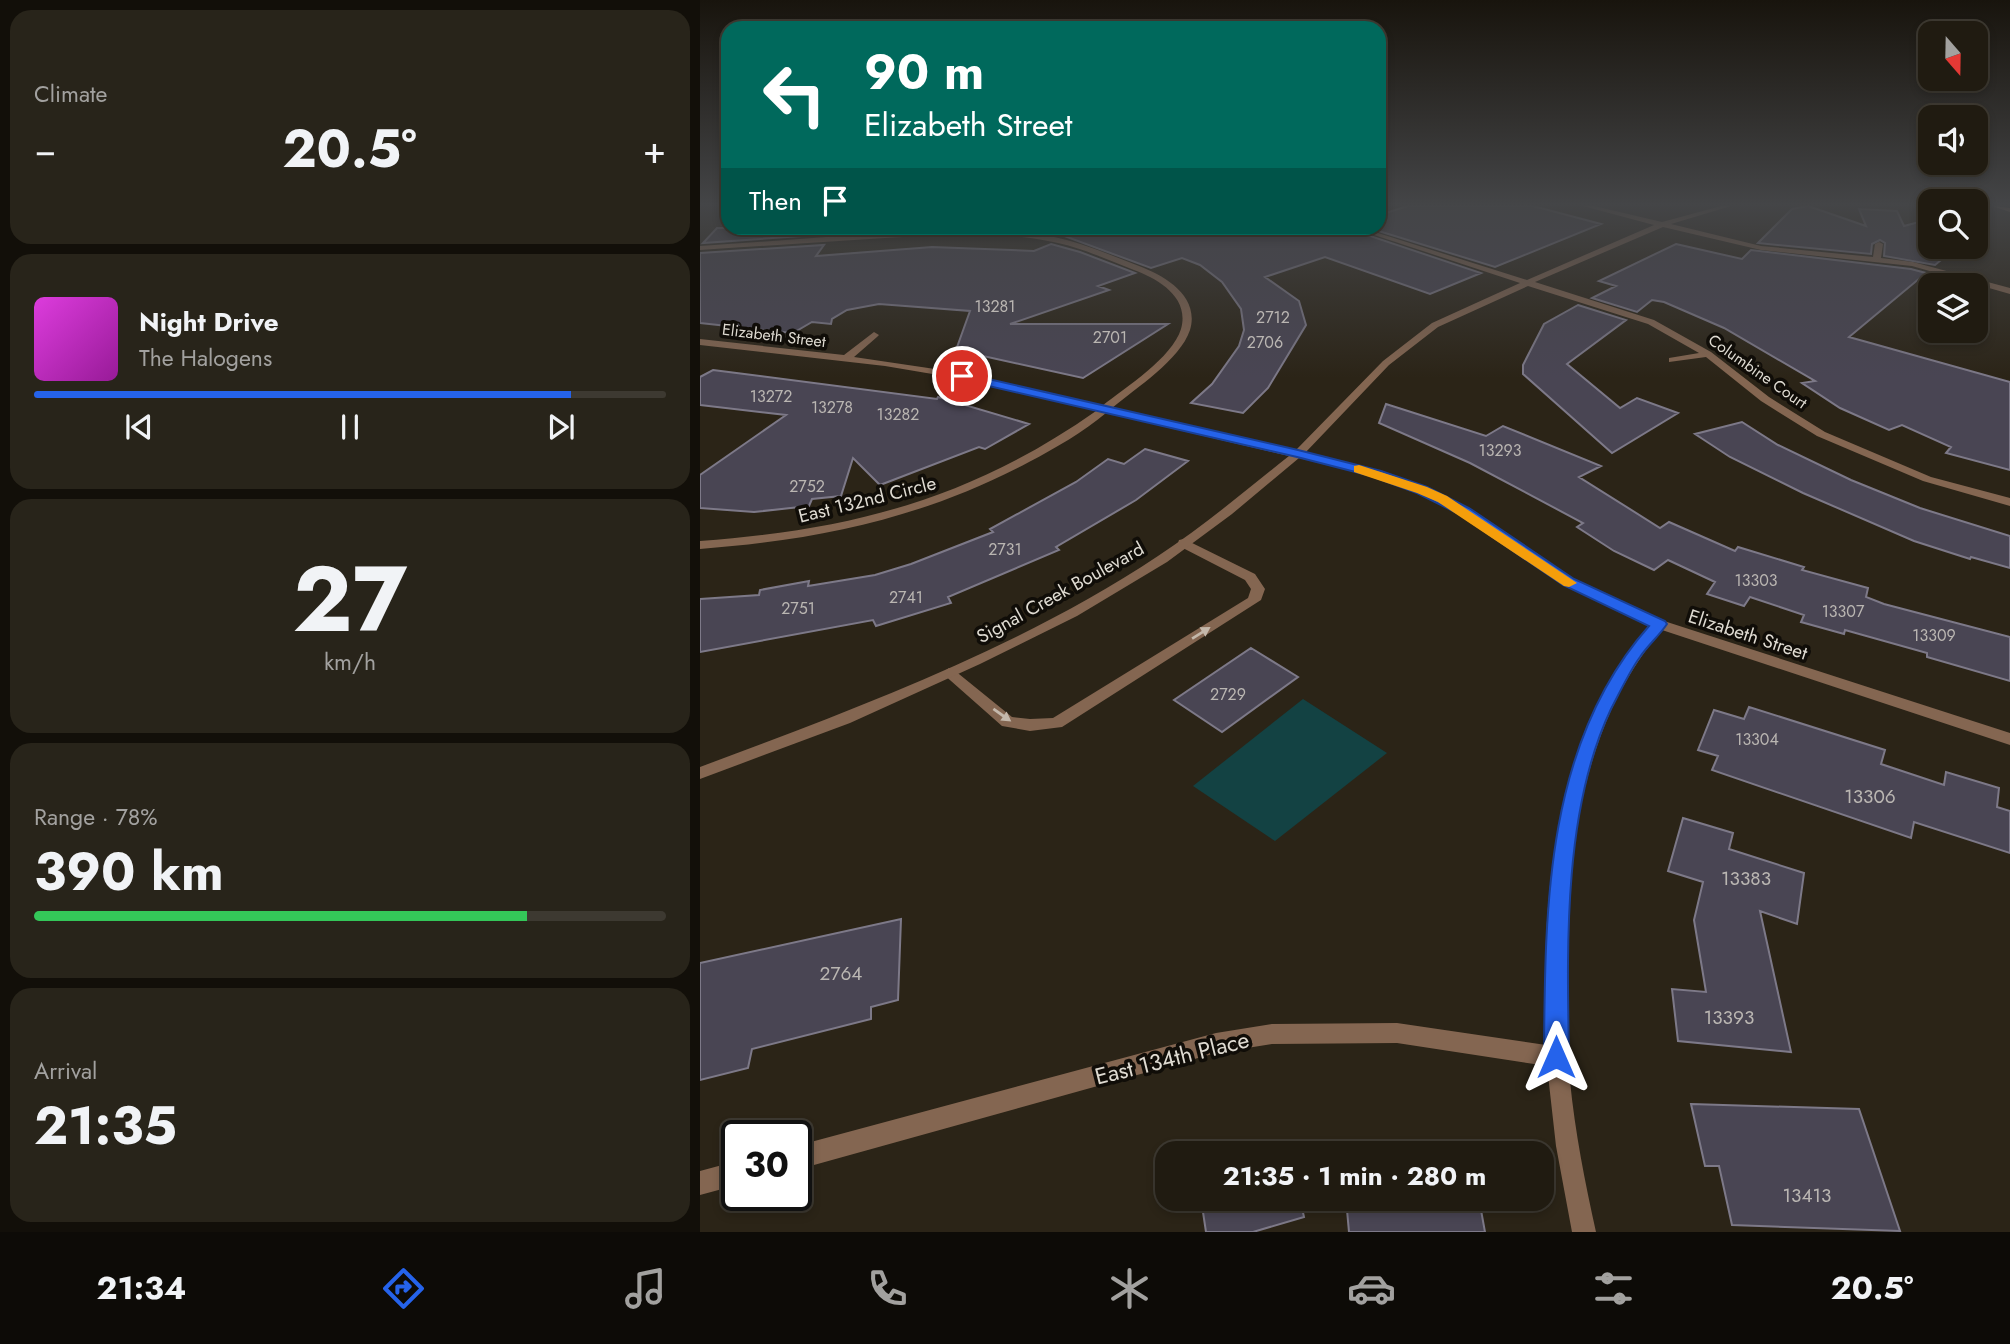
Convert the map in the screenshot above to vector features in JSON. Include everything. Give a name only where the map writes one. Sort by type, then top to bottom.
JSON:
[{"type":"street","name":"East 132nd Circle","points":[[700,545],[775,539],[921,506],[967,490],[1006,472],[1104,409],[1170,356],[1186,331],[1188,315],[1181,297],[1156,276],[1124,263]]},
{"type":"street","name":"Columbine Court","points":[[1471,263],[1651,322],[1708,354],[1765,399],[1842,444],[1927,479],[2010,502]]},
{"type":"street","name":"Signal Creek Boulevard","points":[[700,774],[844,719],[949,673],[1072,613],[1184,543],[1298,454],[1339,409],[1404,347],[1449,317],[1569,263]]},
{"type":"street","points":[[1908,263],[1940,269],[2010,290]]},
{"type":"street","name":"Elizabeth Street","points":[[844,360],[874,335]]},
{"type":"street","name":"Elizabeth Street","points":[[700,342],[962,376],[1376,473],[1422,490],[1464,511],[1568,582],[1659,624],[2010,739]]},
{"type":"street","points":[[1672,360],[1708,354]]},
{"type":"street","points":[[949,673],[1008,722],[1030,726],[1056,723],[1254,600],[1258,589],[1250,577],[1184,543]]},
{"type":"street","points":[[1584,1232],[1568,1156],[1556,1057],[1556,949],[1566,833],[1587,747],[1602,709],[1632,655],[1659,624]]},
{"type":"street","name":"East 134th Place","points":[[812,1154],[1216,1043],[1272,1034],[1397,1033],[1556,1057]]},
{"type":"street","points":[[700,1183],[721,1178]]},
{"type":"water","points":[[1303,699],[1387,753],[1275,841],[1193,786]]},
{"type":"building","points":[[700,263],[1110,263],[1135,273],[1098,286],[1109,290],[1010,324],[1168,324],[1083,378],[956,350],[970,311],[879,304],[847,310],[832,319],[831,324],[812,322],[793,333],[700,323]]},
{"type":"building","points":[[1139,263],[1165,263],[1151,268]]},
{"type":"building","points":[[1196,263],[1306,263],[1265,277],[1299,301],[1306,325],[1268,388],[1243,413],[1191,403],[1212,384],[1239,346],[1244,330],[1241,309],[1222,282]]},
{"type":"building","points":[[1343,263],[1452,263],[1481,273],[1430,294]]},
{"type":"building","points":[[1484,263],[1504,263],[1495,267]]},
{"type":"building","points":[[1635,263],[1865,263],[1926,273],[1918,273],[1918,280],[1849,337],[2010,382],[2010,470],[1946,453],[1951,447],[1902,425],[1889,430],[1840,408],[1802,383],[1815,381],[1724,328],[1664,302],[1652,300],[1637,312],[1592,298],[1616,286],[1599,281]]},
{"type":"building","points":[[1578,305],[1626,320],[1567,364],[1620,408],[1637,398],[1678,413],[1612,453],[1523,374],[1523,365],[1544,324]]},
{"type":"building","points":[[713,370],[937,399],[938,397],[1029,424],[985,449],[979,447],[880,485],[853,458],[841,496],[812,499],[809,506],[754,512],[700,508],[700,475],[786,415],[700,405],[700,377]]},
{"type":"building","points":[[1386,404],[1486,436],[1503,426],[1601,466],[1579,477],[1660,528],[1669,522],[1735,551],[1738,547],[1804,567],[1802,570],[1868,588],[1866,597],[1884,604],[2010,637],[2010,681],[1927,657],[1927,653],[1845,630],[1844,634],[1801,622],[1804,615],[1750,597],[1744,606],[1707,594],[1715,582],[1668,560],[1654,570],[1614,551],[1577,527],[1583,523],[1470,463],[1379,423]]},
{"type":"building","points":[[1742,422],[1778,445],[1851,480],[1920,508],[2010,536],[2010,568],[1971,557],[1970,559],[1914,541],[1803,493],[1730,457],[1695,434]]},
{"type":"building","points":[[1145,449],[1188,461],[1136,500],[1056,547],[1059,550],[948,597],[951,603],[876,626],[873,620],[700,652],[700,599],[759,595],[760,590],[809,581],[808,586],[875,575],[911,564],[993,532],[990,529],[1076,482],[1108,459],[1124,464]]},
{"type":"building","points":[[1251,648],[1298,677],[1222,732],[1174,700]]},
{"type":"building","points":[[1749,707],[1885,750],[1881,764],[1944,785],[1946,772],[1999,788],[1997,807],[2010,811],[2010,853],[1914,822],[1911,838],[1712,770],[1718,756],[1698,750],[1714,710],[1744,719]]},
{"type":"building","points":[[1683,818],[1733,833],[1729,849],[1804,873],[1797,924],[1760,911],[1791,1052],[1678,1041],[1672,989],[1706,992],[1694,920],[1703,882],[1668,871]]},
{"type":"building","points":[[901,919],[898,1000],[871,1007],[871,1019],[752,1049],[748,1068],[700,1080],[700,963]]},
{"type":"building","points":[[1691,1104],[1859,1109],[1900,1231],[1732,1225],[1719,1166],[1705,1166]]},
{"type":"building","points":[[1203,1211],[1303,1211],[1304,1217],[1253,1232],[1206,1232]]},
{"type":"building","points":[[1347,1211],[1481,1211],[1485,1232],[1349,1232]]},
{"type":"slow traffic","points":[[1359,469],[1443,499],[1569,583]]},
{"type":"route","points":[[962,376],[1376,473],[1443,499],[1568,582],[1659,624],[1632,655],[1602,709],[1587,747],[1566,833],[1556,949],[1556,1057]]}]
